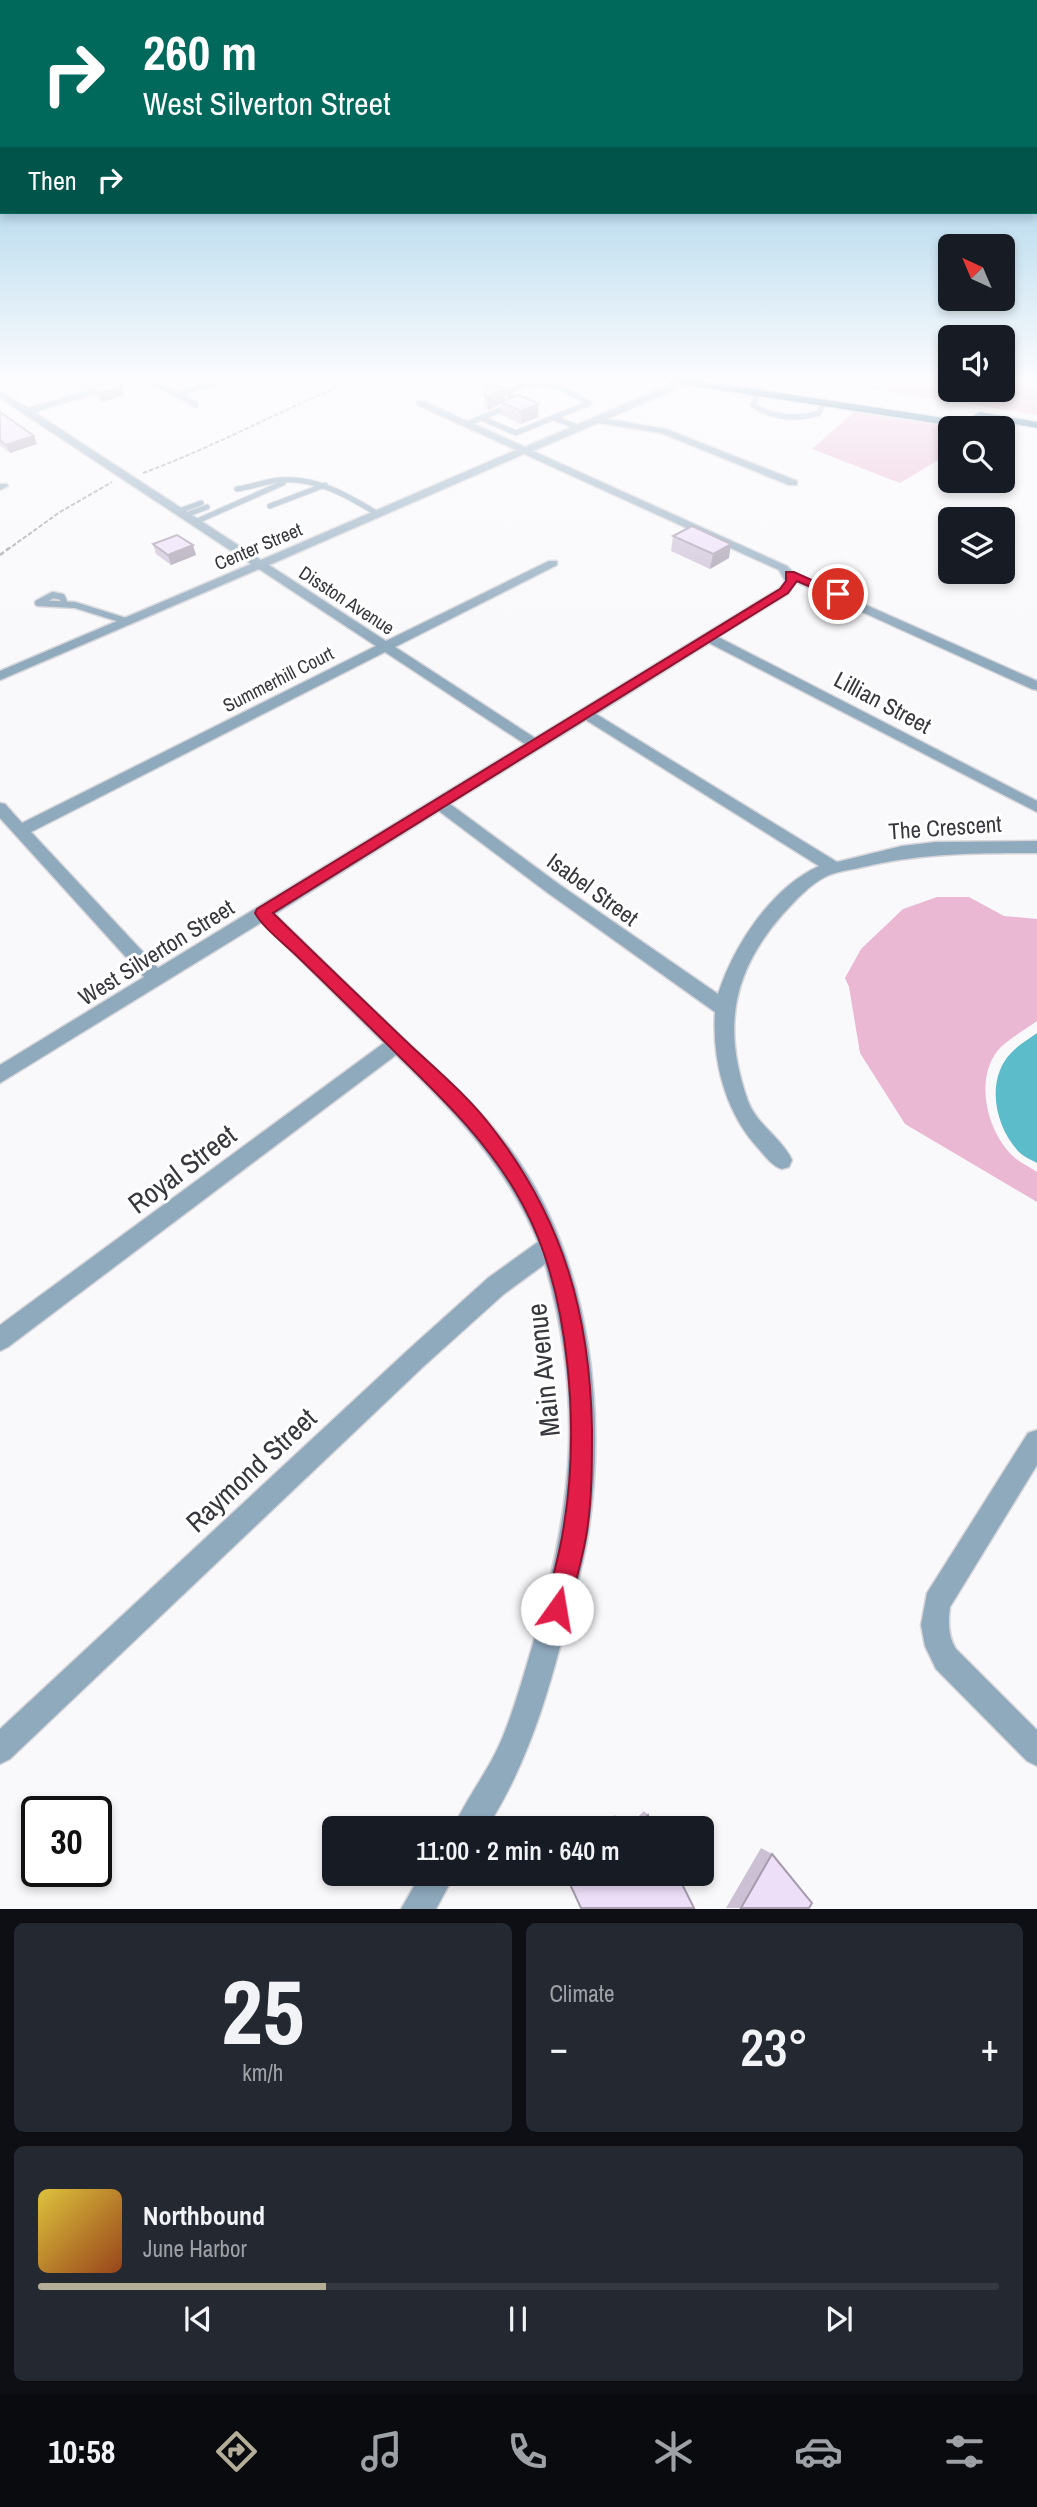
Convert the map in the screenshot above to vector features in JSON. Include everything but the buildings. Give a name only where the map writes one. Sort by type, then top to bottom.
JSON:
[{"type":"street","name":"Disston Avenue","points":[[112,467],[534,744]]},
{"type":"street","name":"Center Street","points":[[0,676],[489,467]]},
{"type":"street","points":[[562,467],[783,568],[790,575],[1037,686]]},
{"type":"street","points":[[754,467],[793,483]]},
{"type":"street","name":"Summerhill Court","points":[[21,830],[554,563]]},
{"type":"street","name":"West Silverton Street","points":[[0,1075],[784,591],[791,582],[790,575]]},
{"type":"street","name":"Lillian Street","points":[[708,637],[1037,807]]},
{"type":"street","points":[[585,713],[834,868]]},
{"type":"street","name":"Isabel Street","points":[[438,803],[554,890],[724,1009]]},
{"type":"street","points":[[0,808],[158,979]]},
{"type":"street","name":"The Crescent","points":[[782,1160],[747,1120],[738,1101],[724,1039],[727,989],[734,970],[750,943],[773,915],[811,877],[834,868],[902,852],[936,848],[1037,847]]},
{"type":"street","name":"Main Avenue","points":[[263,913],[486,1133],[530,1198],[551,1246],[565,1290],[574,1333],[580,1395],[581,1478],[575,1532],[557,1609],[522,1726],[498,1781],[476,1816]]},
{"type":"street","name":"Royal Street","points":[[0,1339],[397,1044]]},
{"type":"street","name":"Raymond Street","points":[[0,1749],[416,1358],[496,1286],[551,1246]]},
{"type":"street","points":[[1037,1442],[937,1603],[935,1626],[937,1647],[946,1659],[1037,1751]]},
{"type":"street","points":[[417,1909],[431,1886]]},
{"type":"lane","points":[[187,516],[293,479]]},
{"type":"lane","points":[[240,491],[254,486],[305,479],[325,485],[378,514]]},
{"type":"lane","points":[[270,506],[325,485]]},
{"type":"lane","points":[[187,516],[201,503]]},
{"type":"lane","points":[[187,516],[207,507]]},
{"type":"lane","points":[[65,604],[126,621]]},
{"type":"path","points":[[0,555],[99,487],[155,467]]},
{"type":"shaded area","points":[[859,467],[927,467],[900,483]]},
{"type":"shaded area","points":[[937,897],[969,897],[1004,916],[1037,919],[1037,1021],[1001,1047],[992,1059],[985,1088],[990,1119],[1004,1146],[1019,1161],[1037,1172],[1037,1202],[905,1124],[860,1053],[849,987],[845,978],[861,949],[903,909]]},
{"type":"water","points":[[1037,1033],[1037,1163],[1019,1152],[1004,1130],[996,1103],[996,1090],[1003,1064],[1014,1050]]},
{"type":"route","points":[[557,1609],[575,1532],[581,1478],[580,1395],[574,1333],[565,1290],[551,1246],[530,1198],[486,1133],[453,1097],[263,913],[784,591],[791,582],[790,575],[838,594]]}]
